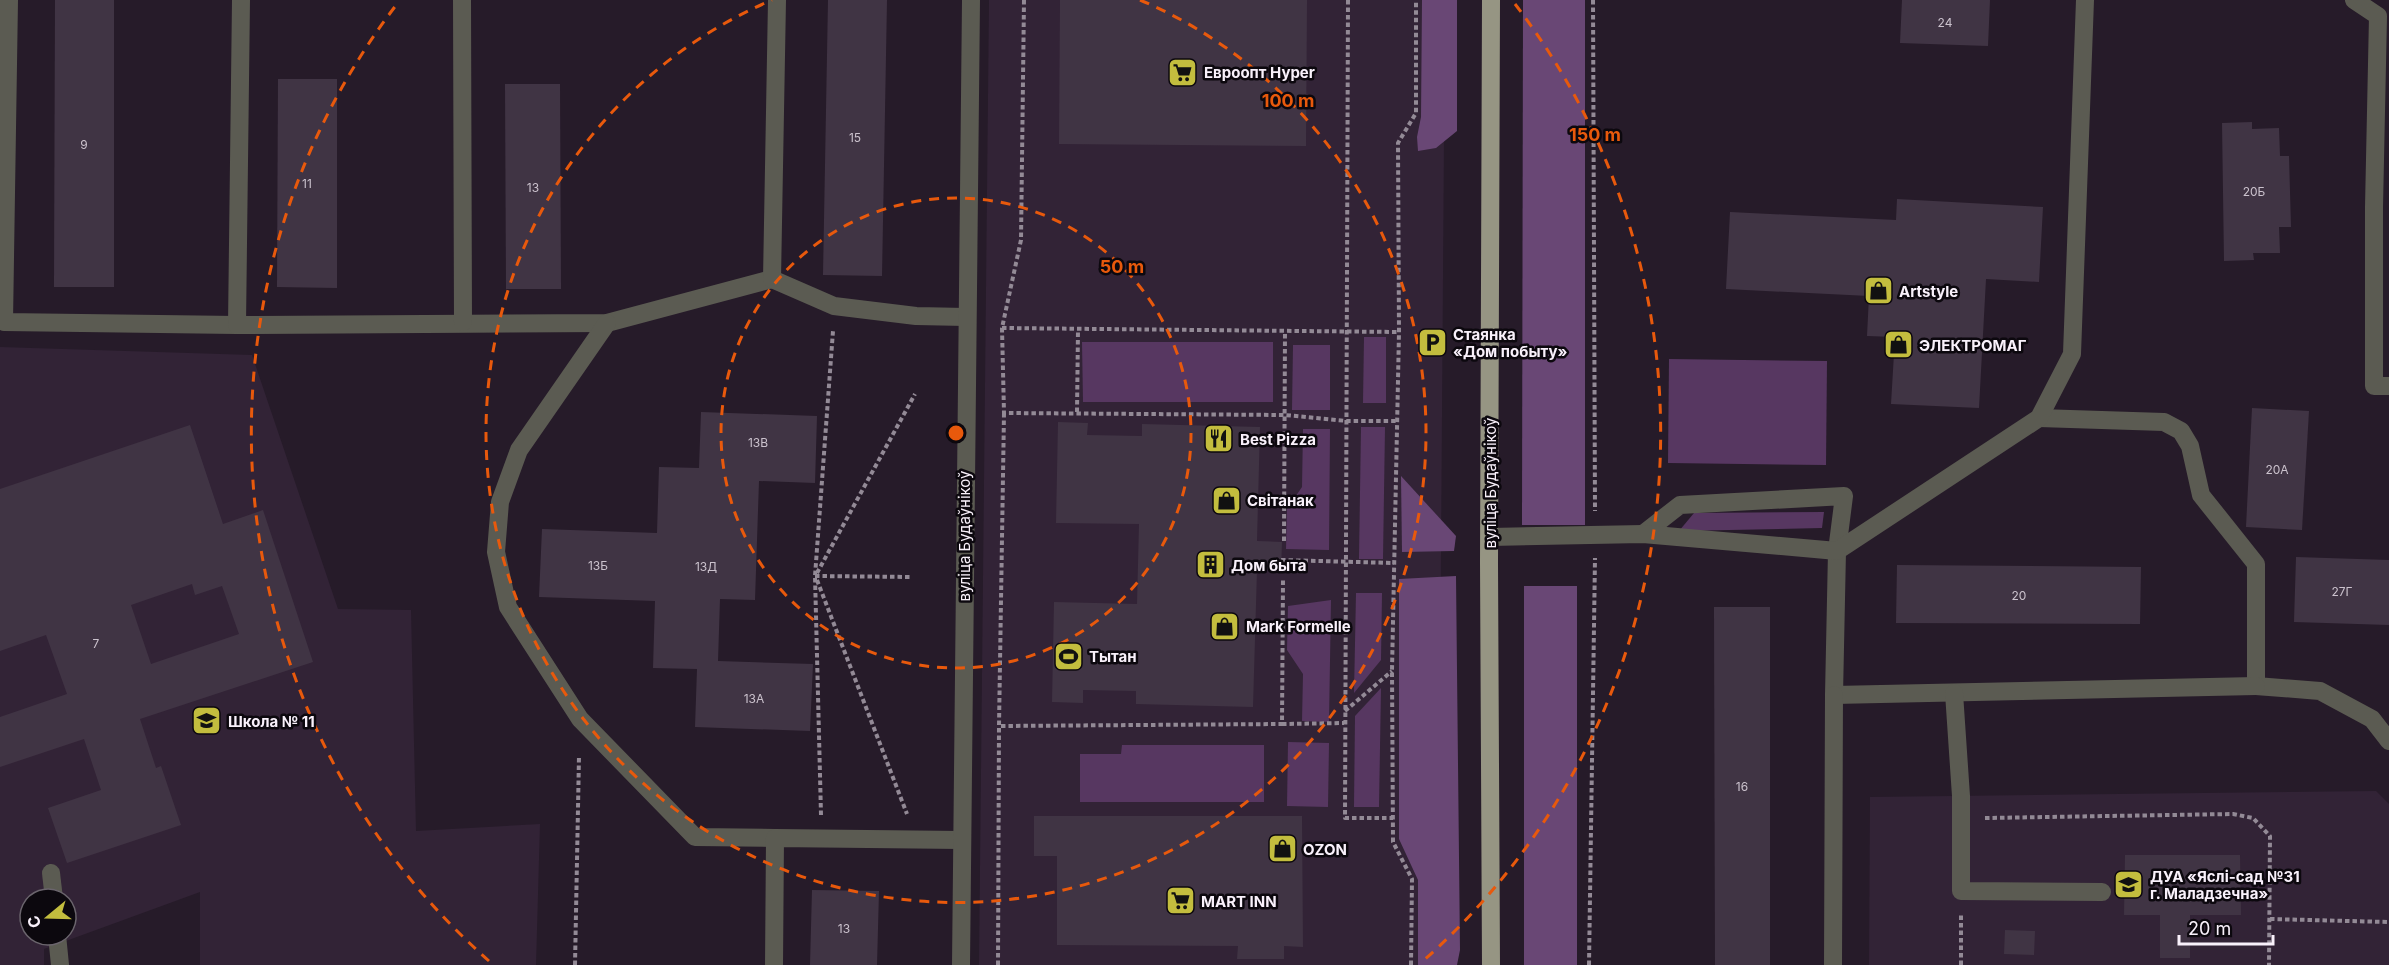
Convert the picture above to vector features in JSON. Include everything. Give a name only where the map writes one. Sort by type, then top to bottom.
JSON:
[{"type":"main road","name":"вуліца Будаўнікоў","points":[[1491,0],[1491,965]]},
{"type":"street","points":[[9,0],[4,322],[237,325],[607,323],[772,279],[834,306],[916,316],[966,317]]},
{"type":"street","points":[[237,325],[241,0]]},
{"type":"street","points":[[462,0],[463,322]]},
{"type":"street","points":[[772,279],[777,0]]},
{"type":"street","name":"вуліца Будаўнікоў","points":[[961,965],[971,0]]},
{"type":"street","points":[[1490,537],[1643,534],[1837,551],[2039,418],[2072,354],[2085,0]]},
{"type":"street","points":[[2354,0],[2378,16],[2374,207],[2374,386],[2389,386]]},
{"type":"street","points":[[607,323],[519,450],[500,502],[496,552],[508,607],[580,719],[694,837],[961,840]]},
{"type":"street","points":[[2039,418],[2164,422],[2181,431],[2190,446],[2201,495],[2256,564],[2256,686]]},
{"type":"street","points":[[1643,534],[1680,505],[1844,496],[1837,551],[1833,965]]},
{"type":"street","points":[[1834,695],[2256,686],[2320,691],[2372,719],[2389,741]]},
{"type":"street","points":[[1954,693],[1961,796],[1961,891],[2102,892]]},
{"type":"street","points":[[774,965],[775,838]]},
{"type":"street","points":[[51,873],[53,887]]},
{"type":"street","points":[[58,947],[60,965]]},
{"type":"path","points":[[998,965],[1004,413],[1002,328],[1021,240],[1024,0]]},
{"type":"path","points":[[1348,0],[1345,818],[1393,818]]},
{"type":"path","points":[[1412,965],[1412,879],[1393,842],[1392,670],[1399,332],[1398,143],[1416,113],[1416,0]]},
{"type":"path","points":[[1589,965],[1595,534],[1593,0]]},
{"type":"path","points":[[822,838],[815,576],[834,306]]},
{"type":"path","points":[[1002,328],[1399,332]]},
{"type":"path","points":[[1077,412],[1078,330]]},
{"type":"path","points":[[1284,541],[1285,332]]},
{"type":"path","points":[[915,394],[815,576],[917,840]]},
{"type":"path","points":[[1004,413],[1286,415],[1347,421],[1396,421]]},
{"type":"path","points":[[1281,560],[1394,563]]},
{"type":"path","points":[[815,576],[912,577]]},
{"type":"path","points":[[1282,724],[1283,579]]},
{"type":"path","points":[[1344,711],[1392,670]]},
{"type":"path","points":[[575,965],[580,719]]},
{"type":"path","points":[[999,726],[1344,723]]},
{"type":"path","points":[[1960,818],[2233,814],[2253,818],[2270,836],[2269,965]]},
{"type":"path","points":[[1961,891],[1961,965]]},
{"type":"path","points":[[2270,919],[2389,922]]},
{"type":"shaded area","points":[[989,0],[1445,0],[1438,965],[979,965]]},
{"type":"shaded area","points":[[1422,0],[1457,0],[1457,131],[1436,148],[1418,151],[1417,137],[1421,117]]},
{"type":"shaded area","points":[[1523,0],[1585,0],[1585,525],[1522,525]]},
{"type":"shaded area","points":[[1364,337],[1386,337],[1386,403],[1363,403]]},
{"type":"shaded area","points":[[1082,342],[1273,342],[1273,402],[1083,402]]},
{"type":"shaded area","points":[[1293,345],[1330,345],[1330,410],[1292,410]]},
{"type":"shaded area","name":"Школа № 11","points":[[0,347],[252,355],[338,609],[411,610],[416,831],[540,824],[536,965],[200,965],[200,892],[78,937],[78,887],[18,887],[18,947],[49,947],[44,949],[44,965],[0,965]]},
{"type":"shaded area","points":[[1669,359],[1827,361],[1826,465],[1668,463]]},
{"type":"shaded area","points":[[1361,427],[1385,427],[1383,559],[1359,559]]},
{"type":"shaded area","points":[[1303,429],[1330,429],[1329,550],[1286,549],[1287,509],[1302,487]]},
{"type":"shaded area","points":[[1401,476],[1456,536],[1454,551],[1402,552]]},
{"type":"shaded area","points":[[1824,512],[1822,528],[1679,531],[1694,513]]},
{"type":"shaded area","points":[[1456,576],[1460,950],[1457,965],[1418,965],[1418,880],[1399,839],[1399,579]]},
{"type":"shaded area","points":[[1524,586],[1577,586],[1577,965],[1524,965]]},
{"type":"shaded area","points":[[1356,593],[1382,593],[1381,660],[1354,693]]},
{"type":"shaded area","points":[[1331,600],[1329,722],[1302,721],[1303,674],[1287,650],[1288,606]]},
{"type":"shaded area","points":[[1381,688],[1379,807],[1354,807],[1355,716]]},
{"type":"shaded area","points":[[1288,742],[1329,743],[1328,807],[1287,806]]},
{"type":"shaded area","points":[[1122,745],[1264,745],[1264,802],[1080,802],[1080,754],[1121,754]]},
{"type":"shaded area","name":"ДУА «Яслі-сад №31 г. Маладзечна»","points":[[2376,791],[2389,804],[2389,965],[1869,965],[1870,797]]},
{"type":"building","points":[[55,0],[114,0],[114,287],[54,287]]},
{"type":"building","points":[[828,0],[887,0],[882,276],[823,275]]},
{"type":"building","name":"Евроопт Hyper","points":[[1060,0],[1307,0],[1306,146],[1059,144]]},
{"type":"building","points":[[1902,0],[1990,0],[1988,46],[1900,43]]},
{"type":"building","points":[[278,79],[337,79],[337,288],[277,287]]},
{"type":"building","points":[[505,84],[560,84],[561,289],[506,289]]},
{"type":"building","points":[[2252,122],[2252,129],[2279,128],[2280,156],[2289,156],[2291,227],[2279,227],[2280,253],[2253,253],[2254,260],[2224,261],[2222,123]]},
{"type":"building","points":[[1897,199],[2043,207],[2039,282],[1986,279],[1979,408],[1891,404],[1895,337],[1867,336],[1869,296],[1726,289],[1730,212],[1896,220]]},
{"type":"building","points":[[2252,408],[2309,411],[2302,530],[2246,527]]},
{"type":"building","points":[[701,412],[817,416],[815,483],[759,481],[755,600],[720,599],[718,661],[813,664],[810,731],[695,727],[697,669],[653,668],[655,601],[539,597],[542,529],[657,533],[659,467],[699,468]]},
{"type":"building","name":"Дом быта","points":[[1058,422],[1088,423],[1087,435],[1142,436],[1142,424],[1260,427],[1257,541],[1282,542],[1281,571],[1257,570],[1253,707],[1136,704],[1136,691],[1083,690],[1083,703],[1052,702],[1054,602],[1137,604],[1139,524],[1056,523]]},
{"type":"building","points":[[190,425],[223,524],[263,510],[313,662],[140,719],[156,768],[161,766],[181,825],[67,863],[48,808],[101,790],[84,739],[0,767],[0,717],[67,694],[46,635],[0,651],[0,489]],"holes":[[[192,584],[195,595],[222,586],[239,634],[151,664],[131,605]]]},
{"type":"building","points":[[2296,557],[2389,560],[2389,625],[2294,622]]},
{"type":"building","points":[[1897,565],[2141,567],[2140,624],[1896,623]]},
{"type":"building","points":[[1714,607],[1770,607],[1770,965],[1715,965]]},
{"type":"building","name":"MART INN","points":[[1034,816],[1302,816],[1303,947],[1284,946],[1284,959],[1237,959],[1238,946],[1057,945],[1057,856],[1034,856]]},
{"type":"building","points":[[2125,855],[2240,855],[2241,915],[2190,915],[2190,958],[2160,958],[2160,915],[2124,915]]},
{"type":"building","points":[[812,890],[879,891],[877,965],[810,965]]},
{"type":"building","points":[[2005,930],[2035,931],[2034,955],[2004,954]]},
{"type":"place","name":"Евроопт Hyper","points":[[1183,72]]},
{"type":"place","name":"Artstyle","points":[[1878,291]]},
{"type":"place","name":"Стаянка «Дом побыту»","points":[[1432,343]]},
{"type":"place","name":"ЭЛЕКТРОМАГ","points":[[1898,345]]},
{"type":"place","name":"Best Pizza","points":[[1219,439]]},
{"type":"place","name":"Світанак","points":[[1226,500]]},
{"type":"place","name":"Дом быта","points":[[1210,565]]},
{"type":"place","name":"Mark Formelle","points":[[1225,626]]},
{"type":"place","name":"Тытан","points":[[1068,656]]},
{"type":"place","name":"Школа № 11","points":[[207,721]]},
{"type":"place","name":"OZON","points":[[1282,849]]},
{"type":"place","name":"ДУА «Яслі-сад №31 г. Маладзечна»","points":[[2129,885]]},
{"type":"place","name":"MART INN","points":[[1180,901]]}]
